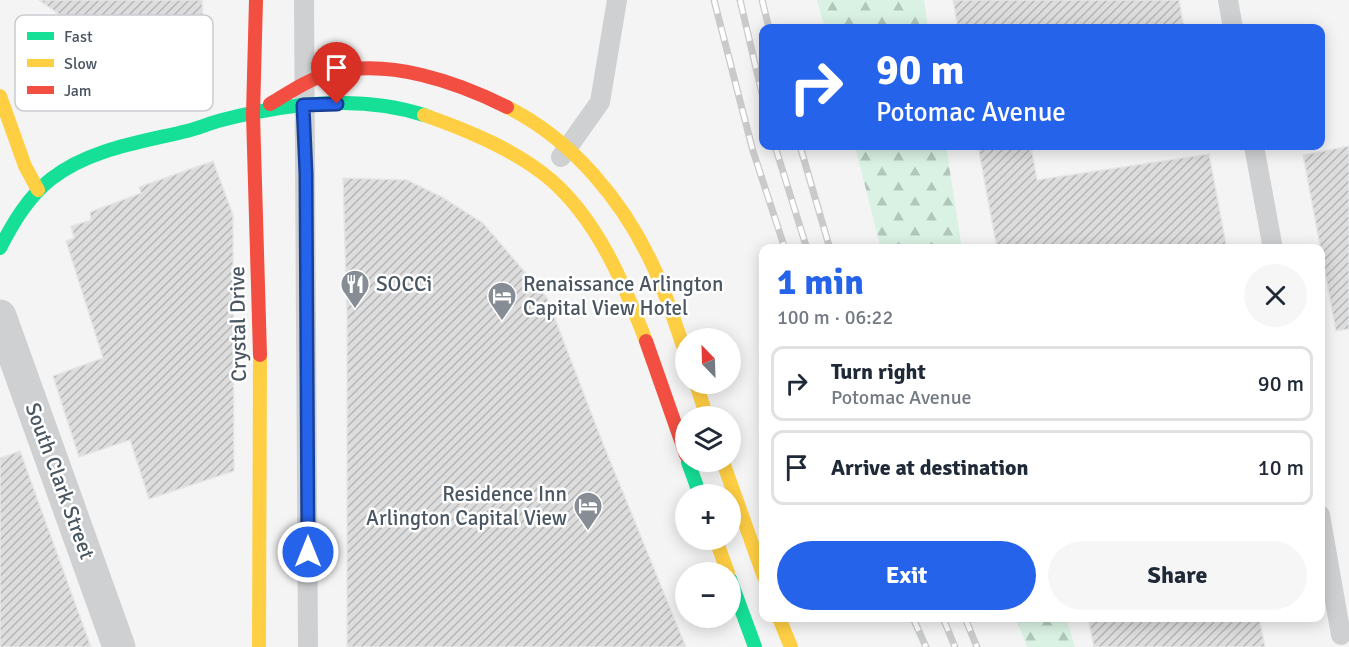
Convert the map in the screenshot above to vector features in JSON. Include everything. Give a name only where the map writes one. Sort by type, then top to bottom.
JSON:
[{"type":"street","name":"Crystal Drive","points":[[256,0],[253,114],[260,333],[259,647]]},
{"type":"street","points":[[253,114],[304,84],[338,71],[376,70],[412,73],[449,82],[514,109],[544,129],[596,177],[640,241],[657,274],[676,328]]},
{"type":"street","points":[[0,96],[25,166],[38,190]]},
{"type":"street","points":[[0,249],[21,213],[38,190],[53,178],[91,159],[140,142],[253,114],[303,105],[374,105],[407,110],[441,121],[503,150],[558,187],[603,246],[634,314],[675,425]]},
{"type":"street","name":"South Clark Street","points":[[0,316],[119,647]]},
{"type":"street","points":[[727,472],[759,563]]},
{"type":"street","points":[[741,609],[755,647]]},
{"type":"street","points":[[781,622],[791,647]]},
{"type":"lane","points":[[304,0],[308,647]]},
{"type":"lane","points":[[543,176],[567,150],[600,102],[617,0]]},
{"type":"lane","points":[[1228,0],[1232,24]]},
{"type":"lane","points":[[1255,150],[1272,244]]},
{"type":"lane","points":[[1325,544],[1341,635]]},
{"type":"green space","points":[[817,0],[924,0],[927,24],[824,24]]},
{"type":"green space","points":[[856,150],[947,150],[961,244],[880,244]]},
{"type":"green space","points":[[1018,622],[1067,622],[1075,647],[1027,647]]},
{"type":"building","points":[[39,0],[202,0],[203,15],[60,15]]},
{"type":"building","points":[[953,0],[1179,0],[1183,24],[957,24]]},
{"type":"building","points":[[1349,146],[1349,329],[1336,331],[1325,272],[1325,244],[1320,244],[1303,155]]},
{"type":"building","points":[[979,150],[1032,150],[1037,180],[1209,154],[1226,244],[996,244]]},
{"type":"building","points":[[213,161],[233,215],[234,471],[149,499],[130,440],[79,457],[53,376],[103,358],[66,241],[74,238],[71,226],[91,220],[90,212],[141,193],[139,187]]},
{"type":"building","points":[[343,178],[407,180],[442,197],[483,223],[547,298],[675,620],[675,628],[678,628],[686,647],[347,647],[347,316]]},
{"type":"building","points":[[20,451],[91,647],[0,647],[0,458]]},
{"type":"building","points":[[1089,622],[1260,622],[1265,647],[1094,647]]},
{"type":"railway","points":[[714,0],[753,151],[783,244]]},
{"type":"railway","points":[[740,0],[759,81]]},
{"type":"railway","points":[[762,0],[768,24]]},
{"type":"railway","points":[[776,150],[805,244]]},
{"type":"railway","points":[[801,150],[829,244]]},
{"type":"railway","points":[[915,622],[926,647]]},
{"type":"railway","points":[[945,622],[955,647]]},
{"type":"railway","points":[[967,622],[977,647]]},
{"type":"traffic: fast","points":[[0,248],[22,211],[51,179],[82,160],[116,148],[247,114],[297,105],[349,103],[399,108],[424,115]]},
{"type":"traffic: fast","points":[[692,472],[696,484]]},
{"type":"traffic: fast","points":[[741,609],[755,647]]},
{"type":"traffic: slow","points":[[0,96],[25,166],[38,190]]},
{"type":"traffic: slow","points":[[507,107],[554,137],[575,155],[612,197],[642,243],[677,328]]},
{"type":"traffic: slow","points":[[424,115],[474,134],[507,150],[537,169],[568,196],[583,214],[608,254],[646,341]]},
{"type":"traffic: slow","points":[[259,647],[260,355]]},
{"type":"traffic: slow","points":[[699,394],[703,406]]},
{"type":"traffic: slow","points":[[727,472],[759,563]]},
{"type":"traffic: slow","points":[[720,550],[724,562]]},
{"type":"traffic: slow","points":[[781,622],[791,647]]},
{"type":"traffic: jam","points":[[256,0],[253,114],[260,355]]},
{"type":"traffic: jam","points":[[270,104],[324,75],[354,69],[376,68],[444,81],[507,107]]},
{"type":"traffic: jam","points":[[646,341],[675,424]]},
{"type":"place","name":"SOCCi","points":[[355,310]]},
{"type":"place","name":"Renaissance Arlington Capital View Hotel","points":[[502,322]]},
{"type":"place","name":"Residence Inn Arlington Capital View","points":[[588,532]]},
{"type":"route","points":[[308,552],[306,174],[303,105],[337,104]]}]
